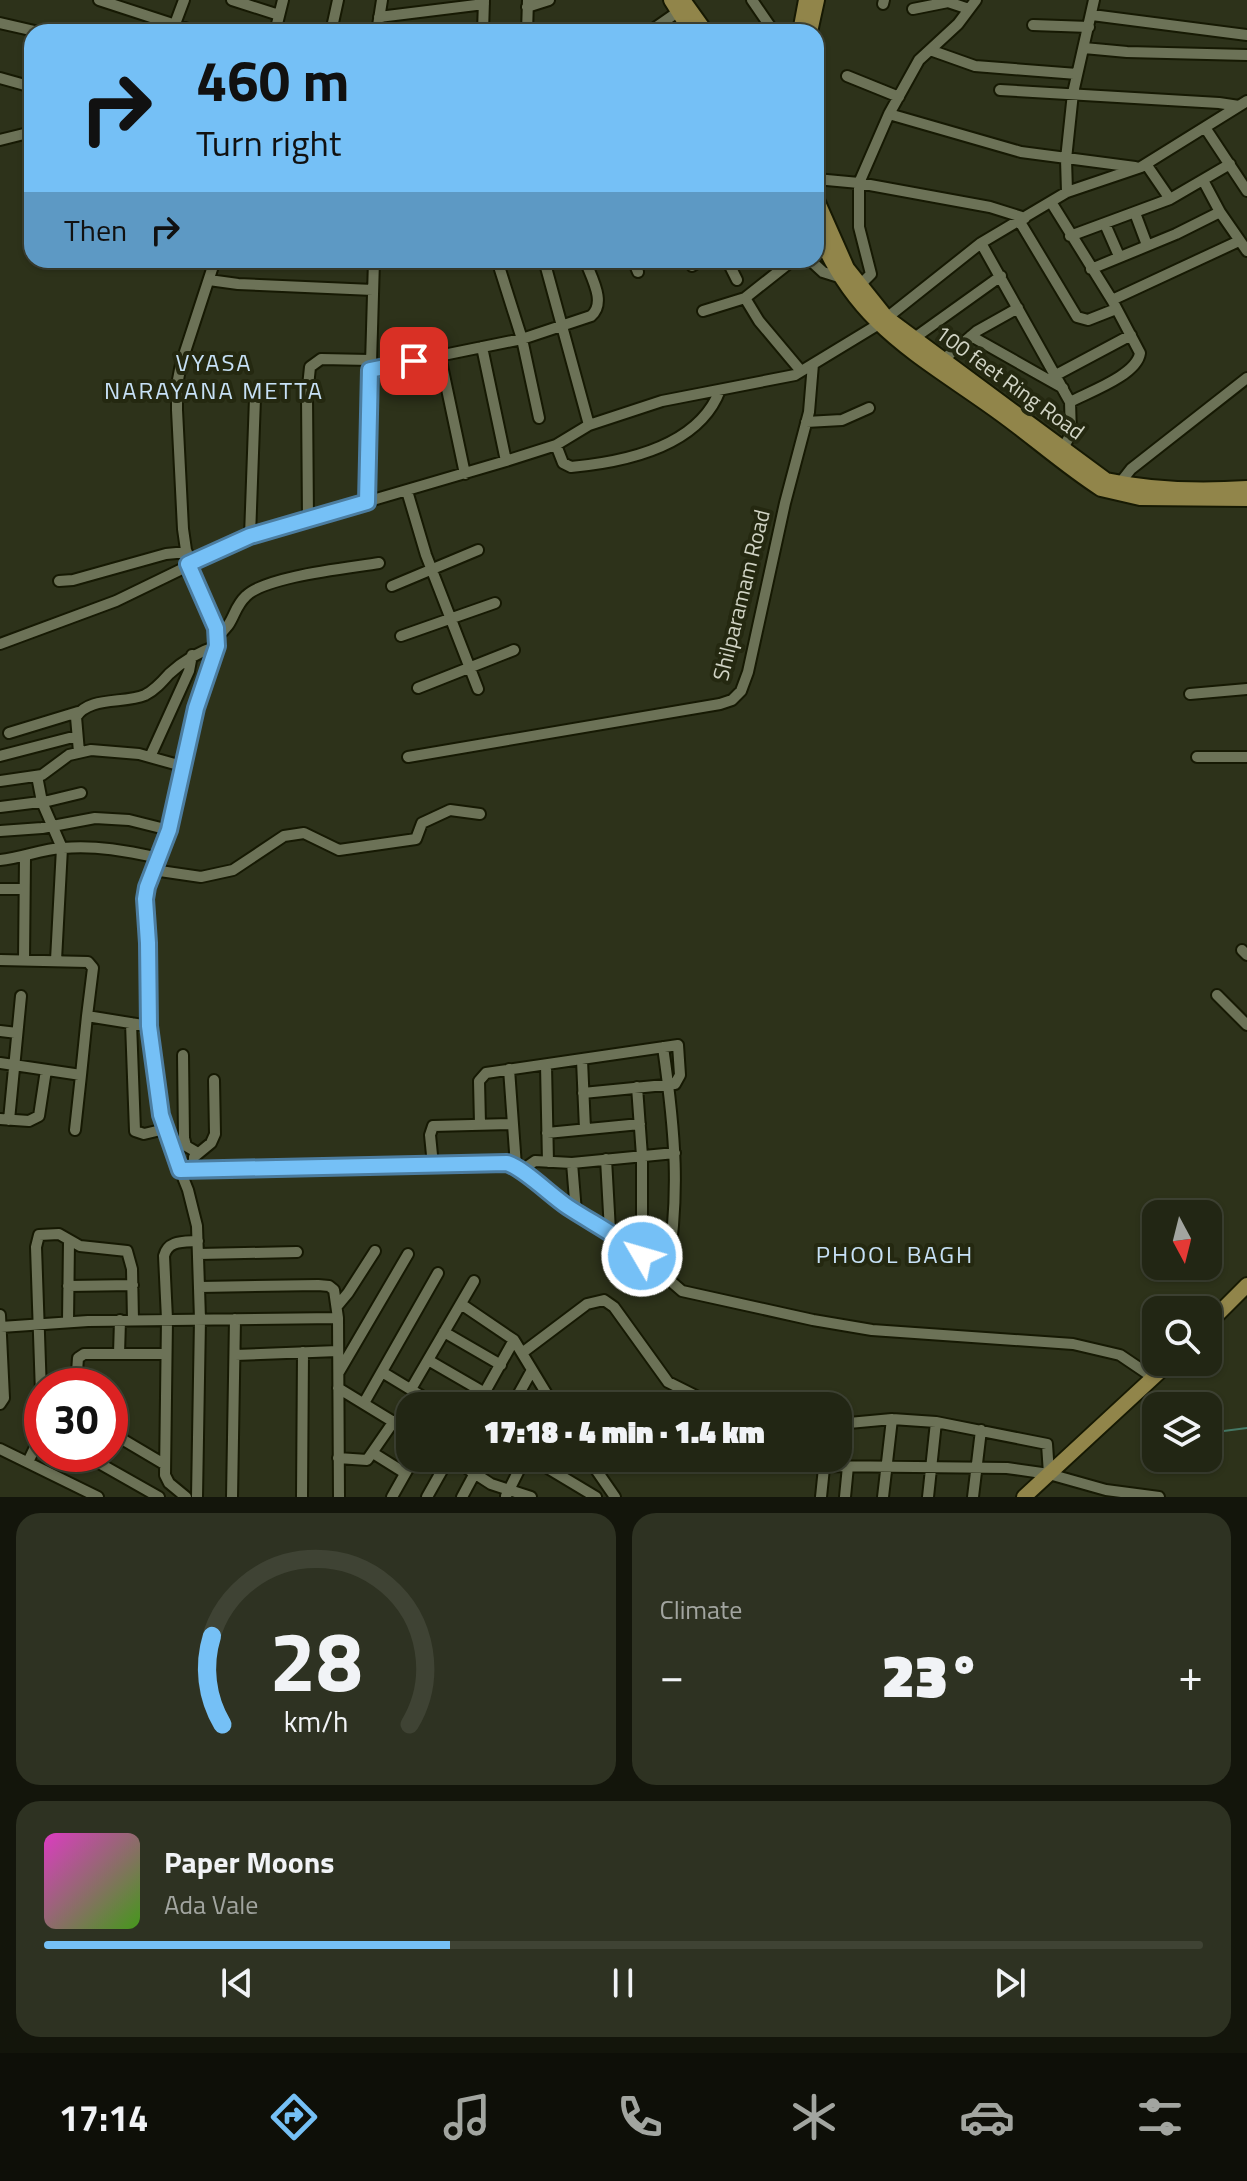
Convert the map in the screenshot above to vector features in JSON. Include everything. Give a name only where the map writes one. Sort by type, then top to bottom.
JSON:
[{"type":"main road","points":[[802,24],[806,0]]},
{"type":"main road","points":[[812,24],[817,0]]},
{"type":"main road","points":[[680,4],[688,24]]},
{"type":"main road","points":[[680,4],[699,24]]},
{"type":"main road","name":"100 feet Ring Road","points":[[824,216],[847,268],[890,336],[1101,489],[1140,498],[1247,499]]},
{"type":"main road","name":"100 feet Ring Road","points":[[824,248],[858,302],[943,360],[1106,480],[1209,491],[1247,488]]},
{"type":"main road","points":[[1222,1310],[1247,1285]]},
{"type":"main road","points":[[1024,1497],[1154,1378]]},
{"type":"street","points":[[99,0],[163,24]]},
{"type":"street","points":[[175,24],[184,0]]},
{"type":"street","points":[[232,0],[279,15]]},
{"type":"street","points":[[277,24],[283,0]]},
{"type":"street","points":[[333,24],[338,0]]},
{"type":"street","points":[[378,24],[382,0]]},
{"type":"street","points":[[527,24],[528,4],[549,0]]},
{"type":"street","points":[[752,0],[768,24]]},
{"type":"street","points":[[1067,192],[1066,159],[1073,93],[1094,0]]},
{"type":"street","points":[[379,17],[484,2],[483,24]]},
{"type":"street","points":[[913,9],[948,2],[972,4]]},
{"type":"street","points":[[658,24],[680,4]]},
{"type":"street","points":[[860,285],[871,274],[859,227],[859,183],[889,114],[919,60],[958,24],[972,4]]},
{"type":"street","points":[[1092,15],[1247,35]]},
{"type":"street","points":[[0,23],[24,29]]},
{"type":"street","points":[[1033,25],[1089,27]]},
{"type":"street","points":[[1084,48],[1247,55]]},
{"type":"street","points":[[930,50],[975,66],[1077,74]]},
{"type":"street","points":[[847,76],[899,97]]},
{"type":"street","points":[[0,78],[24,85]]},
{"type":"street","points":[[1000,90],[1243,104]]},
{"type":"street","points":[[0,644],[116,601],[250,536],[556,445],[589,425],[662,401],[795,375],[883,321],[981,243],[1067,192],[1144,166],[1243,104]]},
{"type":"street","points":[[889,114],[1021,152],[1144,166],[1170,199]]},
{"type":"street","points":[[1206,129],[1247,191]]},
{"type":"street","points":[[0,140],[24,134]]},
{"type":"street","points":[[1070,236],[1170,199],[1204,182],[1230,164]]},
{"type":"street","points":[[824,180],[859,183],[990,207],[1023,220],[1077,317],[1088,320],[1239,241]]},
{"type":"street","points":[[1204,182],[1247,251]]},
{"type":"street","points":[[1051,202],[1114,304],[1140,353],[1140,359],[1132,370],[1070,402]]},
{"type":"street","points":[[1091,269],[1220,212]]},
{"type":"street","points":[[1135,213],[1147,245]]},
{"type":"street","points":[[1105,224],[1119,256]]},
{"type":"street","points":[[981,243],[1070,402],[1071,434],[1063,448]]},
{"type":"street","points":[[197,1497],[198,1241],[193,1206],[165,1129],[149,1026],[145,899],[169,830],[196,708],[217,641],[188,564],[177,385],[213,268]]},
{"type":"street","points":[[367,502],[374,268]]},
{"type":"street","points":[[500,268],[522,339],[539,418]]},
{"type":"street","points":[[546,268],[589,425]]},
{"type":"street","points":[[308,519],[306,410],[310,367],[321,359],[370,365],[440,356],[522,339],[591,316],[598,309],[599,301],[588,268]]},
{"type":"street","points":[[636,268],[638,272]]},
{"type":"street","points":[[731,268],[737,280]]},
{"type":"street","points":[[703,311],[745,298],[783,268]]},
{"type":"street","points":[[819,268],[842,278]]},
{"type":"street","points":[[913,339],[1001,276]]},
{"type":"street","points":[[209,280],[373,290]]},
{"type":"street","points":[[745,298],[759,321],[801,371]]},
{"type":"street","points":[[943,360],[971,336],[1018,308]]},
{"type":"street","points":[[1056,375],[1131,335]]},
{"type":"street","points":[[971,336],[1063,388]]},
{"type":"street","points":[[482,347],[506,461]]},
{"type":"street","points":[[440,356],[465,474]]},
{"type":"street","name":"Shilparamam Road","points":[[408,757],[732,700],[741,691],[748,672],[813,390],[813,364]]},
{"type":"street","points":[[1120,483],[1131,469],[1247,378]]},
{"type":"street","points":[[556,445],[563,463],[571,467],[655,450],[705,417],[720,390]]},
{"type":"street","points":[[250,536],[255,398]]},
{"type":"street","points":[[806,422],[842,420],[869,408]]},
{"type":"street","points":[[407,491],[431,568],[478,689]]},
{"type":"street","points":[[392,586],[478,550]]},
{"type":"street","points":[[59,581],[73,580],[166,554],[187,552]]},
{"type":"street","points":[[9,733],[96,704],[148,694],[192,655],[217,641],[230,626],[244,597],[257,588],[305,575],[379,563]]},
{"type":"street","points":[[401,636],[495,603]]},
{"type":"street","points":[[418,688],[514,650]]},
{"type":"street","points":[[150,757],[189,671],[192,655]]},
{"type":"street","points":[[1190,694],[1247,689]]},
{"type":"street","points":[[78,712],[75,723],[79,752]]},
{"type":"street","points":[[0,756],[77,736]]},
{"type":"street","points":[[0,781],[37,776],[79,752],[107,749],[182,766]]},
{"type":"street","points":[[1197,757],[1247,757]]},
{"type":"street","points":[[37,776],[42,802],[62,848],[56,960]]},
{"type":"street","points":[[0,807],[81,793]]},
{"type":"street","points":[[153,870],[201,877],[233,870],[284,836],[304,833],[339,850],[351,850],[416,839],[422,823],[450,810],[480,814]]},
{"type":"street","points":[[0,831],[82,819],[115,819],[169,830]]},
{"type":"street","points":[[0,860],[62,848],[103,847],[159,858]]},
{"type":"street","points":[[24,960],[25,857]]},
{"type":"street","points":[[0,889],[24,889]]},
{"type":"street","points":[[0,960],[82,960],[93,968],[75,1130]]},
{"type":"street","points":[[1217,995],[1247,1025]]},
{"type":"street","points":[[21,996],[14,1066],[4,1120],[29,1121],[39,1116],[46,1070]]},
{"type":"street","points":[[87,1016],[149,1026]]},
{"type":"street","points":[[131,1023],[135,1131],[144,1134],[165,1129]]},
{"type":"street","points":[[0,1031],[17,1033]]},
{"type":"street","points":[[480,1124],[481,1076],[509,1069],[663,1047],[675,1153],[676,1207],[666,1279]]},
{"type":"street","points":[[183,1055],[184,1138],[186,1146],[198,1153]]},
{"type":"street","points":[[582,1060],[585,1129]]},
{"type":"street","points":[[0,1063],[81,1075]]},
{"type":"street","points":[[546,1065],[548,1162]]},
{"type":"street","points":[[509,1069],[519,1168]]},
{"type":"street","points":[[194,1169],[194,1157],[211,1143],[215,1134],[214,1080]]},
{"type":"street","points":[[583,1093],[668,1084]]},
{"type":"street","points":[[637,1087],[642,1156],[642,1256]]},
{"type":"street","points":[[433,1165],[430,1135],[433,1126],[513,1124]]},
{"type":"street","points":[[547,1133],[640,1124]]},
{"type":"street","points":[[519,1168],[535,1161],[572,1163],[675,1153]]},
{"type":"street","points":[[606,1159],[610,1231]]},
{"type":"street","points":[[180,1170],[492,1163],[519,1168],[576,1212],[610,1231],[682,1291],[872,1330],[1010,1338],[1088,1347],[1120,1355],[1154,1378]]},
{"type":"street","points":[[572,1163],[576,1212]]},
{"type":"street","points":[[40,1368],[39,1235],[52,1232],[80,1246],[127,1251],[131,1257],[133,1320]]},
{"type":"street","points":[[68,1321],[69,1241]]},
{"type":"street","points":[[186,1497],[166,1479],[164,1464],[166,1249],[171,1244],[198,1241]]},
{"type":"street","points":[[338,1305],[375,1251]]},
{"type":"street","points":[[199,1254],[297,1252]]},
{"type":"street","points":[[338,1374],[408,1254]]},
{"type":"street","points":[[364,1403],[438,1273]]},
{"type":"street","points":[[411,1389],[474,1281]]},
{"type":"street","points":[[68,1286],[133,1285]]},
{"type":"street","points":[[200,1287],[329,1286],[334,1290],[338,1305],[339,1497]]},
{"type":"street","points":[[522,1353],[587,1304],[604,1300],[614,1307],[668,1382],[688,1392]]},
{"type":"street","points":[[461,1304],[514,1340],[545,1392]]},
{"type":"street","points":[[0,1315],[4,1398],[0,1404]]},
{"type":"street","points":[[1,1327],[68,1321],[338,1318]]},
{"type":"street","points":[[232,1497],[235,1319]]},
{"type":"street","points":[[119,1354],[120,1320]]},
{"type":"street","points":[[444,1332],[501,1365]]},
{"type":"street","points":[[486,1392],[514,1340]]},
{"type":"street","points":[[235,1355],[338,1351]]},
{"type":"street","points":[[302,1497],[303,1352]]},
{"type":"street","points":[[78,1368],[80,1356],[166,1354]]},
{"type":"street","points":[[428,1360],[483,1392]]},
{"type":"street","points":[[520,1392],[532,1370]]},
{"type":"street","points":[[382,1372],[416,1392]]},
{"type":"street","points":[[338,1388],[394,1421],[373,1453],[363,1461],[338,1458]]},
{"type":"street","points":[[852,1423],[892,1419],[936,1422],[1047,1444],[1049,1474]]},
{"type":"street","points":[[883,1497],[892,1419]]},
{"type":"street","points":[[928,1497],[936,1422]]},
{"type":"street","points":[[973,1497],[981,1430]]},
{"type":"street","points":[[128,1443],[164,1464]]},
{"type":"street","points":[[0,1449],[24,1460]]},
{"type":"street","points":[[373,1453],[405,1473],[392,1497]]},
{"type":"street","points":[[852,1466],[1007,1468],[1049,1474],[1106,1490],[1159,1497]]},
{"type":"street","points":[[48,1472],[98,1497]]},
{"type":"street","points":[[115,1472],[159,1497]]},
{"type":"street","points":[[427,1497],[442,1472]]},
{"type":"street","points":[[507,1494],[520,1472]]},
{"type":"street","points":[[552,1472],[596,1497]]},
{"type":"street","points":[[598,1472],[615,1497]]},
{"type":"street","points":[[821,1497],[824,1472]]},
{"type":"street","points":[[845,1497],[847,1472]]},
{"type":"street","points":[[462,1497],[474,1473],[507,1494],[531,1497]]},
{"type":"waterway","points":[[1222,1431],[1247,1428]]},
{"type":"district","name":"VYASA NARAYANA METTA","points":[[214,377]]},
{"type":"district","name":"PHOOL BAGH","points":[[895,1255]]},
{"type":"route","points":[[414,361],[370,370],[367,502],[250,536],[188,564],[216,628],[217,646],[196,708],[169,830],[145,899],[149,1026],[161,1115],[180,1170],[507,1163],[522,1170],[539,1186],[622,1239],[642,1256]]}]
